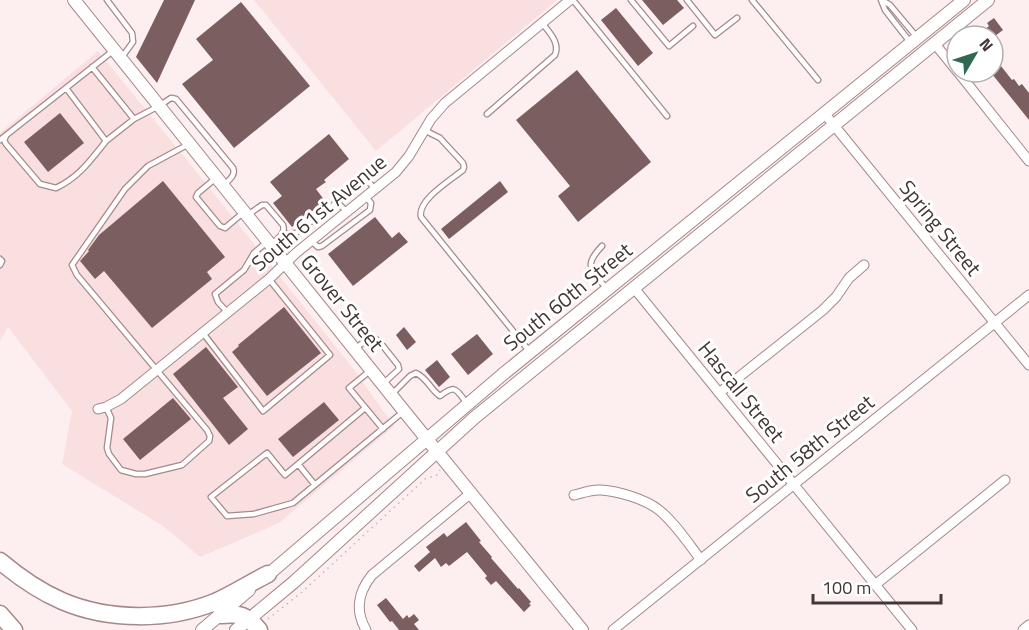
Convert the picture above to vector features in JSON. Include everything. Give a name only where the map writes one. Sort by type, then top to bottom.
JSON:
[{"type":"highway","points":[[0,561],[28,583],[63,601],[96,611],[131,615],[161,614],[204,606],[268,574]]},
{"type":"highway","points":[[0,614],[14,630]]},
{"type":"highway","points":[[221,615],[240,615],[255,625]]},
{"type":"main road","name":"South 60th Street","points":[[202,630],[468,404],[964,0]]},
{"type":"main road","name":"South 60th Street","points":[[236,630],[255,625],[302,574],[440,456],[558,350],[988,0]]},
{"type":"main road","name":"Grover Street","points":[[80,2],[117,54],[582,630]]},
{"type":"main road","points":[[558,350],[573,329],[608,300],[610,297],[608,290]]},
{"type":"street","name":"South 61st Avenue","points":[[102,408],[121,399],[396,172],[431,119],[445,103],[568,1]]},
{"type":"street","points":[[935,44],[945,57]]},
{"type":"street","points":[[967,84],[1029,160]]},
{"type":"street","name":"Spring Street","points":[[824,113],[1029,365]]},
{"type":"street","points":[[719,393],[823,310],[849,279],[864,266]]},
{"type":"street","name":"Hascall Street","points":[[634,288],[912,630]]},
{"type":"street","name":"South 58th Street","points":[[613,630],[1029,295]]},
{"type":"street","points":[[875,585],[1005,480]]},
{"type":"street","points":[[574,495],[591,490],[601,490],[622,494],[650,504],[664,514],[701,560]]},
{"type":"street","points":[[366,630],[359,609],[359,599],[365,583],[471,494]]},
{"type":"street","points":[[1023,630],[1029,626]]},
{"type":"lane","points":[[0,140],[92,68],[133,42],[132,33],[107,0]]},
{"type":"lane","points":[[631,0],[669,46],[693,26]]},
{"type":"lane","points":[[687,0],[715,34],[737,18]]},
{"type":"lane","points":[[752,0],[818,80]]},
{"type":"lane","points":[[881,0],[890,5],[914,40]]},
{"type":"lane","points":[[568,1],[667,116]]},
{"type":"lane","points":[[487,114],[555,56],[557,50],[552,35],[542,23]]},
{"type":"lane","points":[[92,68],[134,119]]},
{"type":"lane","points":[[66,88],[106,141]]},
{"type":"lane","points":[[6,136],[4,140],[6,144],[40,184],[56,188],[71,181],[106,141],[134,119],[171,98],[176,99],[234,171],[232,177],[196,197],[220,226],[225,228],[262,205],[266,205],[283,225],[283,234]]},
{"type":"lane","points":[[424,130],[440,138],[465,167],[423,203],[419,211],[421,217],[530,353]]},
{"type":"lane","points":[[102,408],[111,418],[107,448],[121,470],[145,474],[182,465],[209,441],[210,436],[207,430],[77,275],[72,265],[125,189],[148,166],[189,144]]},
{"type":"lane","points":[[228,313],[218,302],[215,294],[244,270],[254,253],[283,234],[296,233],[366,178],[376,189]]},
{"type":"lane","points":[[311,240],[318,247],[322,246],[370,210],[371,203],[366,197]]},
{"type":"lane","points":[[337,202],[347,212]]},
{"type":"lane","points":[[603,246],[592,256],[590,265],[592,271],[608,290]]},
{"type":"lane","points":[[0,259],[2,261],[0,265]]},
{"type":"lane","points":[[202,333],[263,411],[330,355],[269,279]]},
{"type":"lane","points":[[355,349],[370,338],[379,341],[399,369],[387,389]]},
{"type":"lane","points":[[371,370],[349,388],[383,429]]},
{"type":"lane","points":[[387,389],[417,373],[437,395],[440,396],[449,390],[457,390],[468,404]]},
{"type":"lane","points":[[365,408],[285,475],[267,453],[211,497],[227,516],[254,514],[293,503],[404,411]]},
{"type":"lane","points":[[298,464],[315,485]]},
{"type":"path","points":[[255,625],[270,618],[302,592],[425,479],[437,475],[440,456]]},
{"type":"shaded area","points":[[254,0],[557,0],[376,151]]},
{"type":"shaded area","points":[[98,51],[352,367],[394,426],[279,523],[200,557],[163,526],[62,464],[72,411],[8,327],[0,341],[0,133]]},
{"type":"building","points":[[164,0],[195,0],[157,83],[136,57]]},
{"type":"building","points":[[642,0],[677,0],[684,8],[663,25]]},
{"type":"building","points":[[241,2],[310,86],[234,148],[182,84],[213,60],[196,39]]},
{"type":"building","points":[[616,8],[653,53],[638,66],[601,20]]},
{"type":"building","points":[[994,18],[998,24],[988,24]]},
{"type":"building","points":[[577,70],[651,162],[578,222],[558,196],[570,186],[516,120]]},
{"type":"building","points":[[1005,71],[1019,86],[1022,84],[1029,93],[1029,120],[1000,84],[1005,84]]},
{"type":"building","points":[[60,113],[84,143],[48,172],[24,142]]},
{"type":"building","points":[[329,134],[349,159],[316,189],[325,201],[292,227],[273,203],[282,196],[270,182]]},
{"type":"building","points":[[163,181],[225,257],[207,272],[212,279],[152,328],[104,271],[95,279],[80,261],[99,235]]},
{"type":"building","points":[[500,181],[508,192],[449,239],[441,229]]},
{"type":"building","points":[[375,217],[392,238],[399,232],[408,242],[353,286],[328,254]]},
{"type":"building","points":[[284,307],[321,353],[267,396],[232,352]]},
{"type":"building","points":[[404,327],[416,342],[407,350],[396,335]]},
{"type":"building","points":[[477,334],[493,354],[468,375],[451,354]]},
{"type":"building","points":[[206,347],[238,387],[223,398],[248,429],[229,445],[173,374]]},
{"type":"building","points":[[437,360],[450,377],[439,387],[425,370]]},
{"type":"building","points":[[173,398],[191,419],[140,460],[123,439]]},
{"type":"building","points":[[324,402],[339,420],[293,457],[278,439]]},
{"type":"building","points":[[466,522],[491,558],[531,602],[524,612],[496,581],[491,585],[485,578],[487,576],[467,552],[449,566],[446,563],[441,567],[435,558],[419,572],[414,566],[430,552],[426,547],[444,533],[447,537]]},
{"type":"building","points":[[386,598],[403,619],[407,615],[409,618],[414,614],[419,620],[414,624],[419,630],[399,630],[392,621],[390,622],[377,605]]}]
